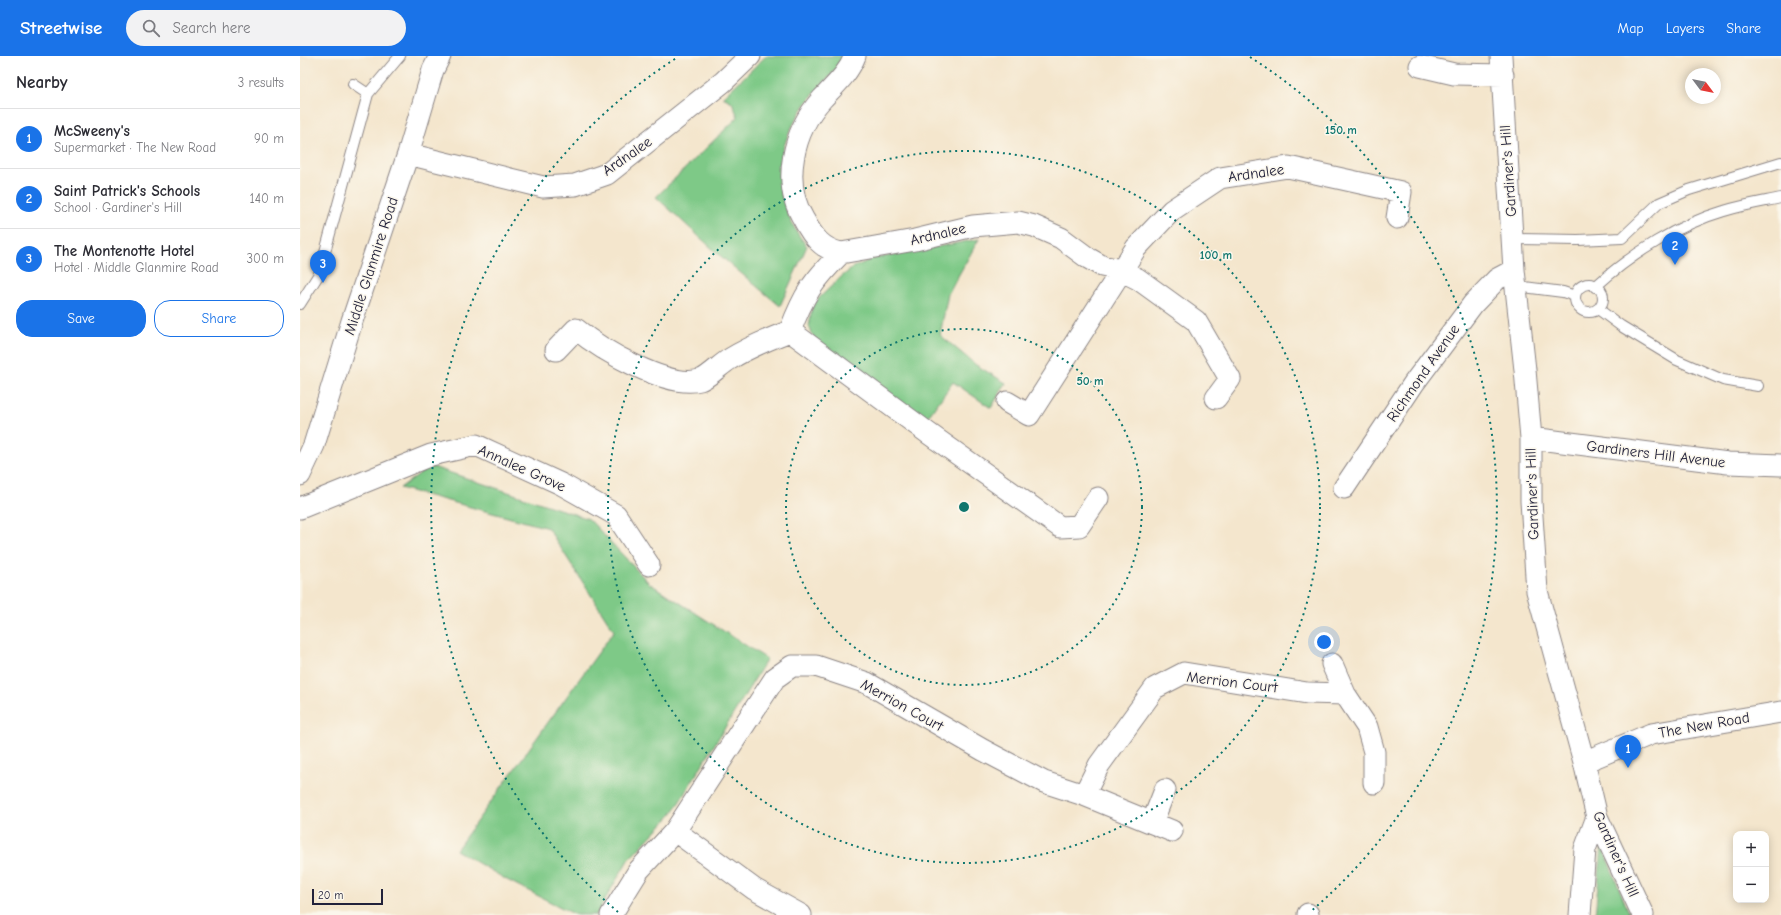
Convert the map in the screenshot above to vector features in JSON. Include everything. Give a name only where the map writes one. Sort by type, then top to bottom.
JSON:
[{"type":"street","name":"Middle Glanmire Road","points":[[300,475],[314,444],[352,321],[408,154],[433,70],[440,56]]},
{"type":"street","name":"Ardnalee","points":[[408,154],[543,187],[575,185],[607,174],[717,87],[750,56]]},
{"type":"street","points":[[841,253],[830,251],[812,235],[796,204],[791,178],[796,147],[803,129],[822,99],[842,80],[855,56]]},
{"type":"street","points":[[1420,66],[1454,74],[1502,66]]},
{"type":"street","name":"Gardiner's Hill","points":[[1502,66],[1512,239],[1530,438],[1531,501],[1537,591],[1568,710],[1584,762],[1597,817],[1643,915]]},
{"type":"street","name":"Ardnalee","points":[[1007,402],[1029,415],[1108,294],[1120,270],[1136,248],[1172,210],[1220,178],[1288,167],[1401,192],[1397,218]]},
{"type":"street","name":"Ardnalee","points":[[841,253],[908,241],[973,226],[1018,222],[1048,231],[1062,238],[1088,258],[1102,266],[1120,270],[1138,280],[1196,320],[1230,379],[1216,398]]},
{"type":"street","points":[[556,350],[576,328],[588,338],[648,372],[676,380],[700,380],[728,360],[756,344],[790,331],[807,291],[817,277],[841,253]]},
{"type":"street","name":"Richmond Avenue","points":[[1344,488],[1414,383],[1473,304],[1496,279],[1515,278]]},
{"type":"street","points":[[790,331],[928,433],[1060,527],[1079,526],[1098,498]]},
{"type":"street","name":"Gardiners Hill Avenue","points":[[1530,438],[1728,463],[1781,465]]},
{"type":"street","name":"Annalee Grove","points":[[300,508],[431,455],[476,445],[561,484],[616,515],[649,565]]},
{"type":"street","points":[[1332,664],[1345,694],[1367,727],[1374,752],[1374,783]]},
{"type":"street","name":"Merrion Court","points":[[611,915],[639,870],[675,831],[775,678],[792,666],[816,666],[867,683],[983,750],[1044,782],[1084,795],[1172,831]]},
{"type":"street","name":"Merrion Court","points":[[1084,795],[1099,765],[1155,688],[1184,673],[1307,693],[1345,694]]},
{"type":"street","name":"The New Road","points":[[1584,762],[1651,734],[1781,712]]},
{"type":"street","points":[[1152,823],[1165,790]]},
{"type":"street","points":[[1580,915],[1585,849],[1597,817]]},
{"type":"street","points":[[675,831],[754,889],[801,915]]},
{"type":"lane","points":[[300,304],[318,274],[368,94],[400,56]]},
{"type":"lane","points":[[353,84],[368,94]]},
{"type":"lane","points":[[1512,239],[1578,240],[1622,238],[1658,203],[1689,190],[1781,162]]},
{"type":"lane","points":[[1595,287],[1627,261],[1672,232],[1723,211],[1781,198]]},
{"type":"lane","points":[[1515,278],[1575,296]]},
{"type":"lane","points":[[1586,285],[1600,289],[1603,295],[1603,301],[1598,310],[1592,312],[1579,309],[1575,296],[1577,291],[1586,285]]},
{"type":"lane","points":[[1598,310],[1621,326],[1677,360],[1723,380],[1758,386]]},
{"type":"green space","points":[[766,56],[843,56],[837,68],[813,94],[799,114],[784,146],[779,174],[782,196],[789,218],[807,246],[780,306],[717,253],[656,197],[738,117],[732,102],[723,97]]},
{"type":"green space","points":[[979,239],[948,294],[940,335],[976,365],[1006,383],[991,408],[953,382],[925,421],[814,339],[809,326],[812,308],[817,300],[854,267],[872,259]]},
{"type":"green space","points":[[430,466],[589,519],[649,583],[767,659],[672,814],[628,860],[596,915],[576,915],[507,880],[456,850],[614,631],[548,528],[400,488]]},
{"type":"green space","points":[[1602,846],[1630,915],[1595,915]]},
{"type":"place","name":"Saint Patrick's Schools","points":[[1675,265]]},
{"type":"place","name":"The Montenotte Hotel","points":[[323,283]]},
{"type":"place","name":"McSweeny's","points":[[1628,768]]}]
